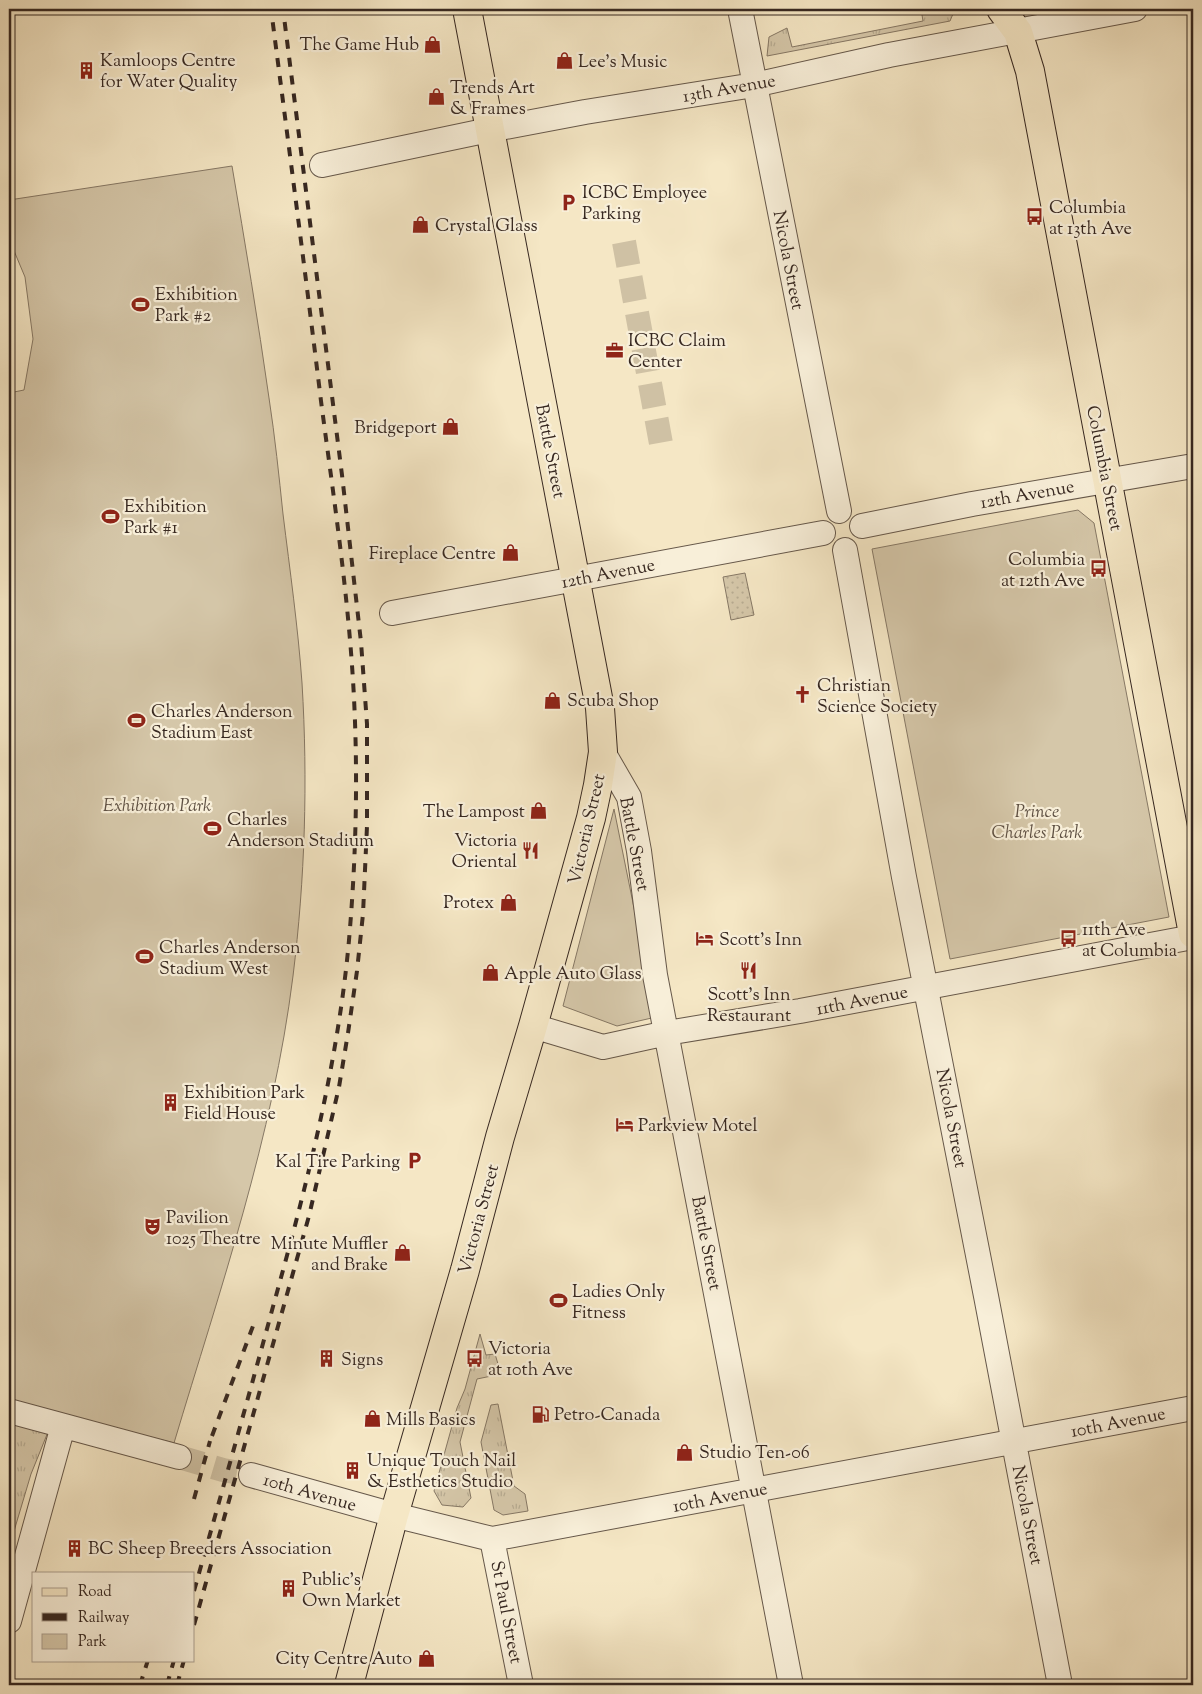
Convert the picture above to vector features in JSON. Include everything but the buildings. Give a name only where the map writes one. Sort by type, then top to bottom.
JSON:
[{"type":"main road","name":"Battle Street","points":[[467,9],[600,708],[602,752]]},
{"type":"main road","name":"Columbia Street","points":[[1001,9],[1018,32],[1030,71],[1193,936]]},
{"type":"main road","name":"Victoria Street","points":[[349,1685],[394,1515],[465,1270],[500,1137],[591,818],[602,752]]},
{"type":"street","name":"Nicola Street","points":[[740,9],[839,511]]},
{"type":"street","name":"13th Avenue","points":[[322,165],[489,130],[754,84],[889,55],[1135,9]]},
{"type":"street","name":"12th Avenue","points":[[862,526],[1107,480],[1193,466]]},
{"type":"street","points":[[839,511],[852,513],[857,517],[862,526],[862,534],[859,541],[855,546],[845,550],[830,546],[823,533],[828,517],[839,511]]},
{"type":"street","name":"12th Avenue","points":[[392,613],[823,533]]},
{"type":"street","name":"Nicola Street","points":[[845,550],[906,887],[1060,1685]]},
{"type":"street","name":"Battle Street","points":[[602,752],[629,797],[655,975],[791,1685]]},
{"type":"street","name":"11th Avenue","points":[[533,1026],[603,1047],[667,1033],[800,1012],[1193,936]]},
{"type":"street","name":"10th Avenue","points":[[251,1475],[394,1515],[492,1539],[1193,1408]]},
{"type":"street","points":[[9,1411],[180,1457]]},
{"type":"street","points":[[9,1620],[63,1426]]},
{"type":"street","name":"St Paul Street","points":[[492,1539],[521,1685]]},
{"type":"green space","points":[[921,9],[955,9],[950,21],[767,56],[769,37],[787,28],[792,47],[923,21]]},
{"type":"green space","name":"Exhibition Park","points":[[232,166],[271,413],[294,599],[304,720],[303,867],[293,976],[284,1036],[259,1154],[227,1270],[174,1443],[9,1401],[9,393],[24,390],[33,339],[25,277],[12,246],[9,227],[9,200]]},
{"type":"green space","name":"Prince Charles Park","points":[[1078,510],[1094,523],[1169,917],[950,959],[872,549]]},
{"type":"green space","points":[[745,573],[754,615],[731,620],[723,577]]},
{"type":"green space","points":[[614,809],[656,1017],[617,1026],[563,1006]]},
{"type":"green space","points":[[480,1334],[486,1355],[495,1354],[501,1374],[477,1379],[460,1442],[471,1498],[463,1507],[442,1505],[434,1491]]},
{"type":"green space","points":[[498,1404],[514,1486],[525,1494],[528,1511],[503,1515],[494,1510],[481,1442],[491,1405]]},
{"type":"green space","points":[[9,1421],[48,1432],[31,1474],[9,1548]]},
{"type":"tunnel","points":[[624,242],[662,449]]},
{"type":"tunnel","points":[[179,1457],[223,1470],[251,1475]]},
{"type":"railway","points":[[195,1587],[286,1258],[320,1123],[344,986],[349,940],[356,819],[354,698],[349,624],[271,9]]},
{"type":"railway","points":[[195,1621],[309,1216],[339,1087],[357,971],[363,914],[367,826],[367,724],[361,642],[342,475],[283,9]]},
{"type":"railway","points":[[212,1436],[256,1318]]},
{"type":"railway","points":[[194,1499],[210,1441]]},
{"type":"railway","points":[[140,1685],[147,1662]]},
{"type":"railway","points":[[167,1685],[173,1662]]},
{"type":"railway","points":[[177,1685],[183,1662]]},
{"type":"place","name":"The Game Hub","points":[[433,44]]},
{"type":"place","name":"Lee's Music","points":[[564,61]]},
{"type":"place","name":"Kamloops Centre for Water Quality","points":[[86,70]]},
{"type":"place","name":"Trends Art & Frames","points":[[436,97]]},
{"type":"place","name":"ICBC Employee Parking","points":[[568,202]]},
{"type":"place","name":"Columbia at 13th Ave","points":[[1035,217]]},
{"type":"place","name":"Crystal Glass","points":[[421,225]]},
{"type":"place","name":"Exhibition Park #2","points":[[141,304]]},
{"type":"place","name":"ICBC Claim Center","points":[[614,350]]},
{"type":"place","name":"Bridgeport","points":[[451,427]]},
{"type":"place","name":"Exhibition Park #1","points":[[110,516]]},
{"type":"place","name":"Fireplace Centre","points":[[510,553]]},
{"type":"place","name":"Columbia at 12th Ave","points":[[1099,569]]},
{"type":"place","name":"Christian Science Society","points":[[803,695]]},
{"type":"place","name":"Scuba Shop","points":[[553,700]]},
{"type":"place","name":"Charles Anderson Stadium East","points":[[137,721]]},
{"type":"place","name":"The Lampost","points":[[539,811]]},
{"type":"place","name":"Charles Anderson Stadium","points":[[213,829]]},
{"type":"place","name":"Victoria Oriental","points":[[531,850]]},
{"type":"place","name":"Protex","points":[[508,902]]},
{"type":"place","name":"Scott's Inn","points":[[705,939]]},
{"type":"place","name":"11th Ave at Columbia","points":[[1068,939]]},
{"type":"place","name":"Charles Anderson Stadium West","points":[[145,957]]},
{"type":"place","name":"Scott's Inn Restaurant","points":[[749,971]]},
{"type":"place","name":"Apple Auto Glass","points":[[490,973]]},
{"type":"place","name":"Exhibition Park Field House","points":[[170,1102]]},
{"type":"place","name":"Parkview Motel","points":[[624,1125]]},
{"type":"place","name":"Kal Tire Parking","points":[[414,1161]]},
{"type":"place","name":"Pavilion 1025 Theatre","points":[[152,1227]]},
{"type":"place","name":"Minute Muffler and Brake","points":[[402,1253]]},
{"type":"place","name":"Ladies Only Fitness","points":[[558,1301]]},
{"type":"place","name":"Victoria at 10th Ave","points":[[474,1358]]},
{"type":"place","name":"Signs","points":[[327,1359]]},
{"type":"place","name":"Petro-Canada","points":[[540,1414]]},
{"type":"place","name":"Mills Basics","points":[[372,1419]]},
{"type":"place","name":"Studio Ten-06","points":[[685,1452]]},
{"type":"place","name":"Unique Touch Nail & Esthetics Studio","points":[[353,1470]]},
{"type":"place","name":"BC Sheep Breeders Association","points":[[74,1548]]},
{"type":"place","name":"Public's Own Market","points":[[288,1589]]},
{"type":"place","name":"City Centre Auto","points":[[426,1658]]}]
